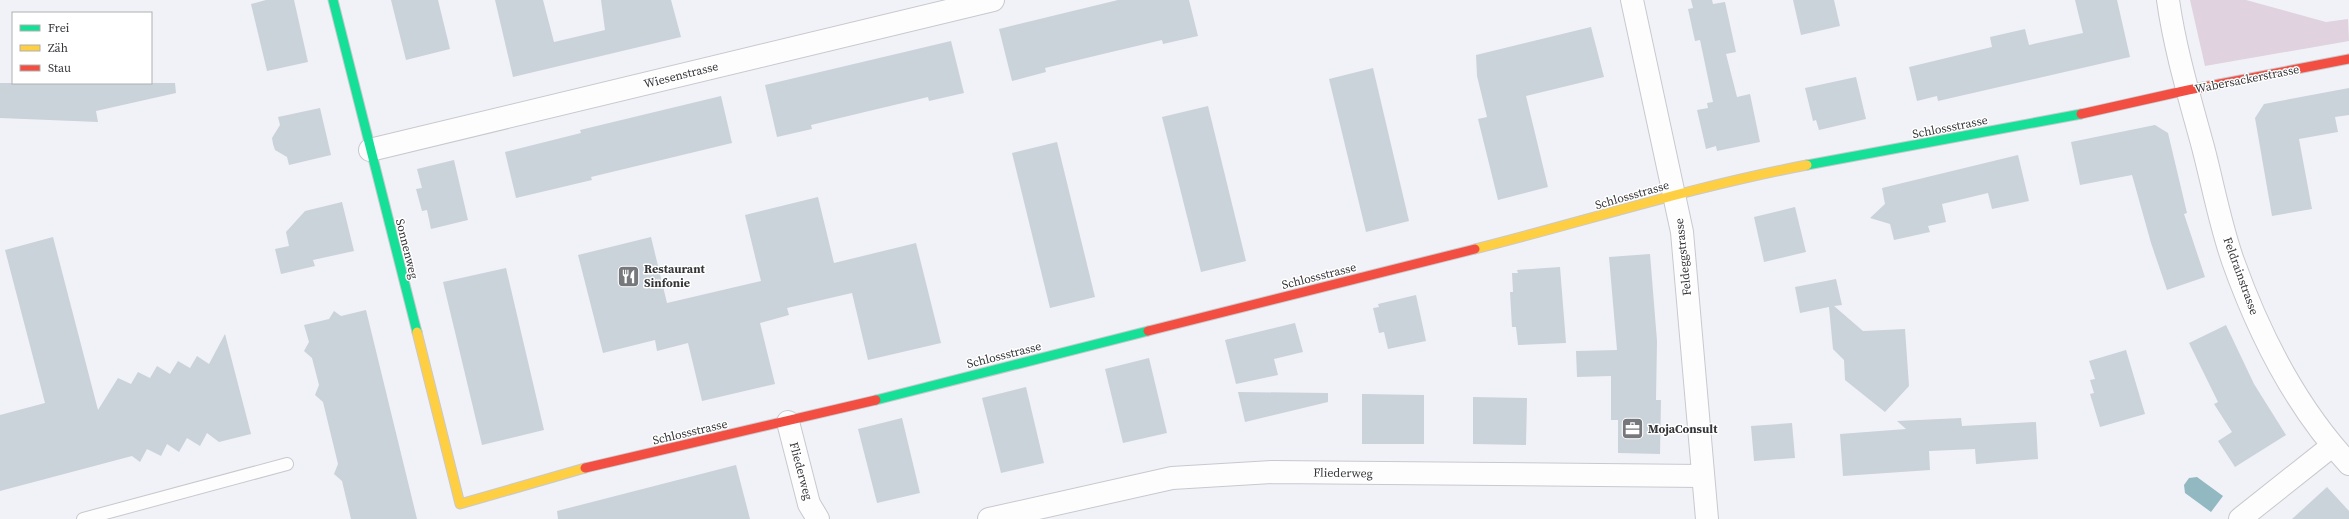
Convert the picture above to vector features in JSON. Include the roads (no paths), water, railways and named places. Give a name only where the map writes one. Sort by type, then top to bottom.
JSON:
[{"type":"street","name":"Sonnenweg","points":[[333,0],[460,504]]},
{"type":"street","name":"Wiesenstrasse","points":[[370,150],[993,0]]},
{"type":"street","name":"Feldeggstrasse","points":[[1632,0],[1682,232],[1706,519]]},
{"type":"street","name":"Wabersackerstrasse","points":[[2168,0],[2188,90],[2349,59]]},
{"type":"street","name":"Schlossstrasse","points":[[460,504],[592,466],[788,422],[1582,222],[1674,195],[1799,167],[2063,118],[2188,90]]},
{"type":"street","name":"Feldrainstrasse","points":[[2188,90],[2233,260],[2248,299],[2266,340],[2296,394],[2332,446],[2349,464]]},
{"type":"street","name":"Fliederweg","points":[[788,422],[809,504],[818,519]]},
{"type":"street","points":[[2240,519],[2332,446]]},
{"type":"street","name":"Fliederweg","points":[[989,519],[1172,478],[1220,473],[1272,472],[1702,476]]},
{"type":"lane","points":[[83,519],[287,464]]},
{"type":"water","points":[[2197,477],[2223,496],[2211,512],[2185,493],[2184,485],[2189,478]]},
{"type":"place","name":"Restaurant Sinfonie","points":[[628,276]]},
{"type":"place","name":"MojaConsult","points":[[1633,429]]}]
